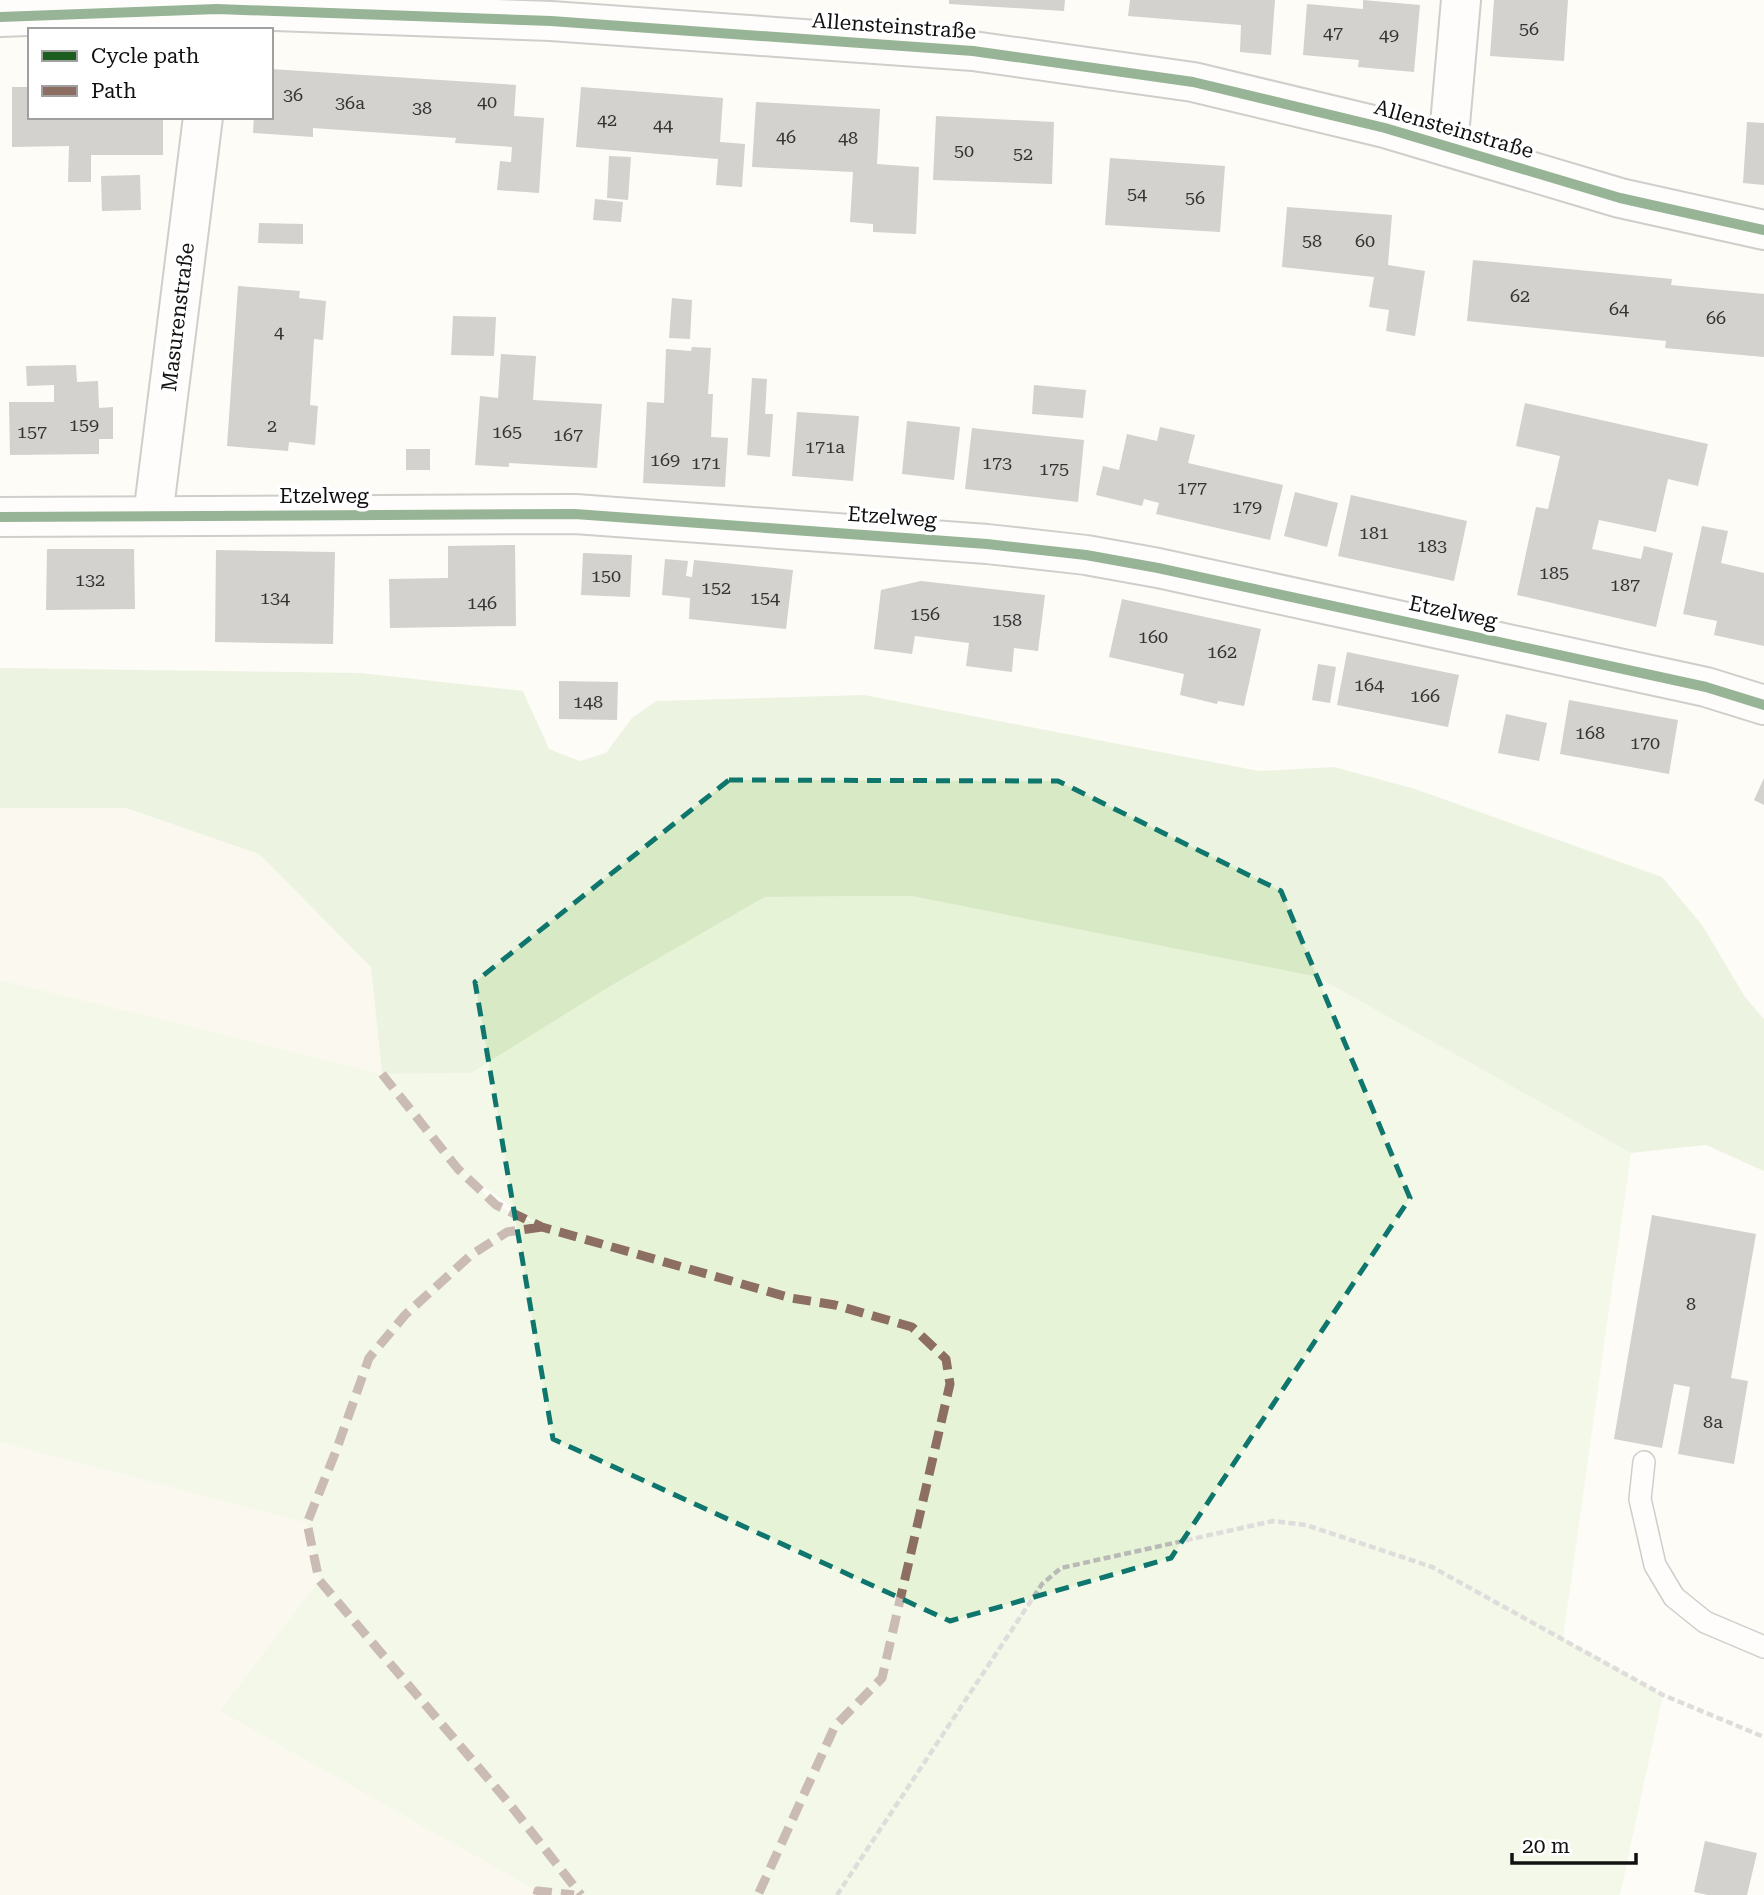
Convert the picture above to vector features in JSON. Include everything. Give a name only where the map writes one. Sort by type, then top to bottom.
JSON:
[{"type":"street","points":[[1448,147],[1461,0]]},
{"type":"street","name":"Allensteinstraße","points":[[0,17],[436,8],[551,21],[974,51],[1194,82],[1385,128],[1619,198],[1764,230]]},
{"type":"street","name":"Masurenstraße","points":[[153,516],[203,119]]},
{"type":"street","name":"Etzelweg","points":[[0,517],[575,514],[1049,551],[1185,573],[1706,687],[1764,705]]},
{"type":"lane","points":[[1644,1462],[1640,1499],[1655,1566],[1674,1597],[1705,1622],[1764,1647]]},
{"type":"path","points":[[837,1895],[1042,1584],[1061,1568],[1273,1521],[1306,1525],[1432,1567],[1663,1695],[1764,1737]]},
{"type":"highlighted area","points":[[729,780],[1058,781],[1281,891],[1410,1198],[1171,1558],[950,1621],[553,1439],[475,982]]},
{"type":"shaded area","points":[[0,808],[126,808],[259,854],[371,967],[382,1074],[0,980]]},
{"type":"shaded area","points":[[0,1442],[307,1523],[319,1580],[220,1711],[538,1891],[537,1895],[0,1895]]},
{"type":"green space","points":[[0,668],[360,673],[523,691],[549,749],[580,761],[606,753],[632,718],[656,701],[864,695],[1259,771],[1334,767],[1415,789],[1662,877],[1702,925],[1745,997],[1764,1019],[1764,1171],[1706,1145],[1631,1153],[1317,977],[911,896],[765,897],[609,987],[471,1073],[382,1074],[371,967],[259,854],[126,808],[0,808]]},
{"type":"green space","points":[[911,896],[1317,977],[1631,1153],[1563,1638],[1663,1695],[1620,1895],[537,1895],[537,1891],[220,1711],[319,1580],[307,1523],[0,1442],[0,980],[382,1074],[471,1073],[609,987],[765,897]],"holes":[[[464,1173],[537,1224],[496,1205]]]},
{"type":"building","points":[[949,0],[1065,0],[1064,11],[949,4]]},
{"type":"building","points":[[1130,0],[1275,0],[1271,55],[1240,52],[1241,25],[1128,16]]},
{"type":"building","points":[[1363,0],[1420,5],[1414,72],[1358,67],[1359,60],[1303,55],[1307,4],[1363,9]]},
{"type":"building","points":[[1494,0],[1568,0],[1564,61],[1490,56]]},
{"type":"building","points":[[273,69],[516,85],[514,116],[544,118],[539,193],[497,190],[500,161],[511,162],[512,147],[455,143],[456,138],[313,128],[313,137],[253,133],[254,119],[273,119]]},
{"type":"building","points":[[12,87],[28,87],[28,119],[163,119],[163,155],[91,155],[91,182],[68,182],[69,146],[12,147]]},
{"type":"building","points":[[581,87],[723,98],[720,142],[745,144],[742,187],[716,185],[718,159],[576,147]]},
{"type":"building","points":[[756,102],[880,109],[877,164],[919,167],[916,234],[873,232],[873,224],[850,222],[853,172],[752,167]]},
{"type":"building","points":[[936,116],[1054,122],[1052,184],[933,180]]},
{"type":"building","points":[[1747,122],[1764,123],[1764,185],[1743,183]]},
{"type":"building","points":[[609,156],[631,157],[628,200],[607,198]]},
{"type":"building","points":[[1110,158],[1225,166],[1220,232],[1105,225]]},
{"type":"building","points":[[140,175],[141,210],[102,211],[101,176]]},
{"type":"building","points":[[595,199],[623,202],[621,222],[593,220]]},
{"type":"building","points":[[1287,207],[1392,215],[1388,265],[1425,271],[1415,336],[1386,331],[1389,310],[1369,307],[1374,277],[1282,267]]},
{"type":"building","points":[[259,223],[303,224],[303,244],[258,243]]},
{"type":"building","points":[[1473,260],[1672,279],[1671,285],[1764,294],[1764,357],[1665,348],[1666,341],[1467,321]]},
{"type":"building","points":[[238,286],[300,291],[299,298],[326,301],[323,340],[314,339],[310,405],[318,406],[315,445],[289,442],[288,451],[227,446]]},
{"type":"building","points":[[672,298],[692,300],[690,339],[669,338]]},
{"type":"building","points":[[453,316],[496,317],[494,356],[451,355]]},
{"type":"building","points":[[692,347],[711,348],[708,394],[713,394],[711,437],[728,438],[725,487],[643,483],[647,402],[664,403],[666,349],[691,351]]},
{"type":"building","points":[[501,354],[536,356],[533,400],[602,404],[597,468],[509,463],[509,467],[475,465],[480,396],[498,398]]},
{"type":"building","points":[[76,365],[77,382],[98,381],[99,408],[113,407],[113,439],[99,439],[99,454],[10,455],[9,402],[54,402],[54,385],[27,386],[26,366]]},
{"type":"building","points":[[752,378],[767,379],[765,414],[773,414],[770,457],[747,455]]},
{"type":"building","points":[[1034,385],[1086,390],[1083,418],[1032,414]]},
{"type":"building","points":[[1525,403],[1708,444],[1698,486],[1668,479],[1656,532],[1599,520],[1592,549],[1641,559],[1644,546],[1673,553],[1656,627],[1517,595],[1536,507],[1548,509],[1560,456],[1516,446]]},
{"type":"building","points":[[797,412],[859,416],[853,481],[792,476]]},
{"type":"building","points":[[907,421],[960,427],[954,480],[902,474]]},
{"type":"building","points":[[1160,427],[1195,435],[1188,463],[1283,485],[1270,540],[1156,514],[1159,503],[1144,499],[1142,506],[1096,495],[1103,466],[1119,470],[1127,434],[1157,441]]},
{"type":"building","points":[[972,428],[1084,440],[1078,502],[965,489]]},
{"type":"building","points":[[406,449],[430,449],[430,470],[406,470]]},
{"type":"building","points":[[1295,492],[1338,503],[1327,547],[1284,536]]},
{"type":"building","points":[[1351,495],[1467,521],[1454,581],[1338,556]]},
{"type":"building","points":[[1702,526],[1728,531],[1721,563],[1764,573],[1764,646],[1714,635],[1717,621],[1683,614]]},
{"type":"building","points":[[515,545],[516,626],[390,628],[389,579],[448,578],[448,546]]},
{"type":"building","points":[[47,549],[134,549],[135,609],[46,610]]},
{"type":"building","points":[[216,550],[335,552],[333,644],[215,642]]},
{"type":"building","points":[[583,553],[632,555],[630,597],[581,595]]},
{"type":"building","points":[[665,559],[688,561],[686,576],[692,577],[694,560],[793,570],[786,629],[689,619],[690,598],[662,595]]},
{"type":"building","points":[[921,581],[1045,595],[1038,651],[1014,648],[1012,672],[966,666],[969,643],[915,636],[912,654],[874,649],[881,590]]},
{"type":"building","points":[[1122,599],[1261,629],[1244,706],[1218,701],[1217,704],[1180,695],[1184,674],[1109,657]]},
{"type":"building","points":[[1347,652],[1459,675],[1448,727],[1337,705]]},
{"type":"building","points":[[1318,664],[1336,667],[1330,703],[1312,700]]},
{"type":"building","points":[[559,681],[618,682],[617,720],[559,719]]},
{"type":"building","points":[[1569,700],[1678,720],[1669,774],[1560,754]]},
{"type":"building","points":[[1506,714],[1547,723],[1539,761],[1498,753]]},
{"type":"building","points":[[1764,778],[1764,805],[1754,800]]},
{"type":"building","points":[[1652,1215],[1756,1234],[1731,1378],[1748,1381],[1734,1464],[1678,1454],[1690,1387],[1674,1384],[1662,1448],[1614,1439]]},
{"type":"building","points":[[1705,1841],[1757,1853],[1747,1895],[1708,1895],[1694,1892]]},
{"type":"marked path","points":[[382,1074],[458,1169],[496,1205],[542,1227],[791,1298],[835,1305],[912,1327],[946,1359],[950,1384],[882,1678],[835,1726],[758,1895]]},
{"type":"marked path","points":[[542,1227],[507,1232],[471,1255],[405,1315],[369,1358],[307,1523],[319,1580],[508,1802],[581,1895]]},
{"type":"marked path","points":[[537,1895],[538,1891],[574,1895]]},
{"type":"cycle path","points":[[0,17],[217,9],[551,21],[973,51],[1193,82],[1385,128],[1620,198],[1764,230]]},
{"type":"cycle path","points":[[0,517],[575,514],[987,544],[1086,555],[1158,568],[1706,687],[1764,705]]}]
